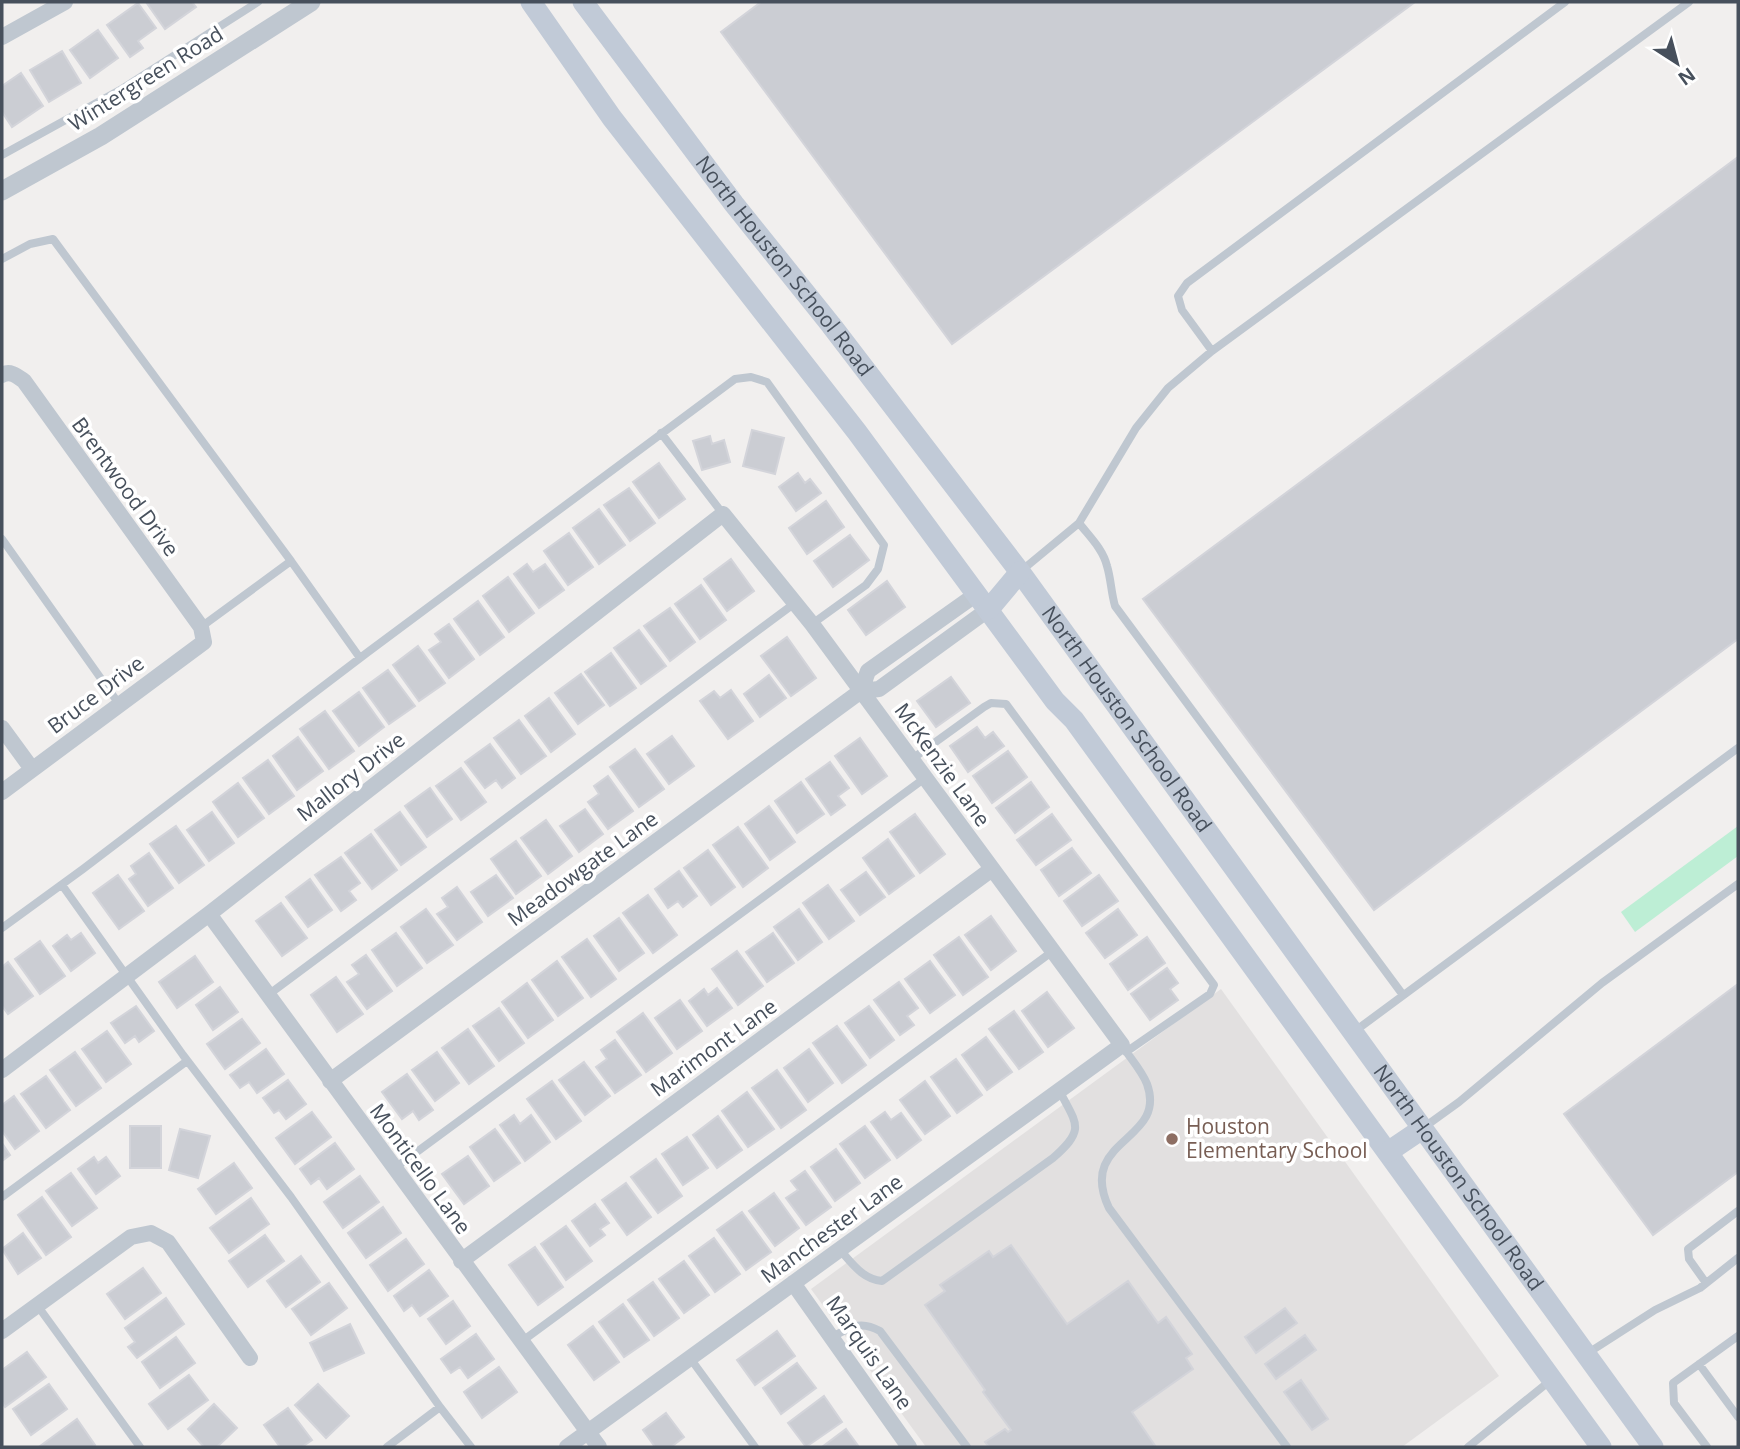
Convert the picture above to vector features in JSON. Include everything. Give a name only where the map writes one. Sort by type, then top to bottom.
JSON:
[{"type":"main road","name":"North Houston School Road","points":[[531,2],[612,118],[858,432],[1055,701],[1074,720],[1601,1447]]},
{"type":"main road","name":"North Houston School Road","points":[[583,2],[734,205],[831,325],[1020,572],[1586,1354],[1647,1445]]},
{"type":"main road","points":[[984,601],[1020,572]]},
{"type":"main road","points":[[1388,1152],[1422,1129]]},
{"type":"street","points":[[2,37],[65,2]]},
{"type":"street","name":"Wintergreen Road","points":[[2,191],[101,136],[311,2]]},
{"type":"street","name":"Brentwood Drive","points":[[8,374],[24,381],[201,627]]},
{"type":"street","name":"McKenzie Lane","points":[[723,514],[812,624],[1124,1048]]},
{"type":"street","name":"Mallory Drive","points":[[2,1070],[209,914],[723,514]]},
{"type":"street","name":"Meadowgate Lane","points":[[330,1081],[861,691],[868,671],[984,601]]},
{"type":"street","name":"Bruce Drive","points":[[2,792],[204,642],[201,627]]},
{"type":"street","points":[[2,728],[32,769]]},
{"type":"street","name":"Marimont Lane","points":[[461,1261],[992,869]]},
{"type":"street","name":"Monticello Lane","points":[[209,914],[600,1447]]},
{"type":"street","name":"Manchester Lane","points":[[567,1447],[1059,1090],[1124,1048]]},
{"type":"street","points":[[2,1331],[131,1237],[151,1233],[168,1242],[250,1358]]},
{"type":"street","name":"Marquis Lane","points":[[793,1283],[909,1447]]},
{"type":"lane","points":[[2,155],[120,90],[258,2]]},
{"type":"lane","points":[[1212,351],[1182,310],[1178,296],[1187,283],[1565,2]]},
{"type":"lane","points":[[1020,572],[1079,523],[1136,428],[1168,388],[1212,351],[1689,2]]},
{"type":"lane","points":[[2,259],[30,244],[53,239],[360,658]]},
{"type":"lane","points":[[2,928],[734,379],[751,377],[767,383],[884,545],[878,569],[866,585],[812,624]]},
{"type":"lane","points":[[661,433],[723,514]]},
{"type":"lane","points":[[1079,523],[1102,552],[1115,606],[1403,995]]},
{"type":"lane","points":[[2,538],[120,704]]},
{"type":"lane","points":[[201,627],[291,561]]},
{"type":"lane","points":[[268,995],[795,603]]},
{"type":"lane","points":[[912,759],[984,707],[991,703],[1006,704],[1214,985],[1210,994],[1124,1048],[1147,1086],[1150,1101],[1147,1116],[1139,1129],[1114,1149],[1105,1162],[1101,1177],[1102,1194],[1109,1208],[1287,1447]]},
{"type":"lane","points":[[1353,1033],[1738,748]]},
{"type":"lane","points":[[394,1169],[925,778]]},
{"type":"lane","points":[[1422,1129],[1459,1102],[1602,983],[1738,884]]},
{"type":"lane","points":[[62,885],[187,1061],[291,1197],[471,1447]]},
{"type":"lane","points":[[521,1342],[1053,951]]},
{"type":"lane","points":[[2,1197],[187,1061]]},
{"type":"lane","points":[[839,1250],[859,1272],[872,1280],[882,1281],[1032,1173],[1072,1141],[1076,1131],[1075,1120],[1059,1090]]},
{"type":"lane","points":[[1706,1283],[1689,1259],[1688,1249],[1738,1211]]},
{"type":"lane","points":[[1586,1354],[1655,1310],[1706,1283],[1738,1258]]},
{"type":"lane","points":[[37,1304],[140,1447]]},
{"type":"lane","points":[[832,1338],[854,1325],[869,1325],[880,1332],[967,1447]]},
{"type":"lane","points":[[1707,1447],[1674,1403],[1673,1384],[1738,1336]]},
{"type":"lane","points":[[690,1358],[755,1447]]},
{"type":"lane","points":[[1699,1364],[1738,1417]]},
{"type":"lane","points":[[1468,1447],[1553,1379]]},
{"type":"lane","points":[[387,1447],[440,1407]]},
{"type":"shaded area","name":"Houston Elementary School","points":[[1221,989],[1499,1376],[1402,1447],[926,1447],[811,1289]]},
{"type":"green space","points":[[1738,826],[1738,856],[1635,932],[1621,912]]},
{"type":"building","points":[[146,2],[192,2],[196,7],[165,29]]},
{"type":"building","points":[[761,2],[1415,2],[952,344],[721,32]]},
{"type":"building","points":[[138,3],[156,28],[138,41],[143,48],[130,57],[107,25]]},
{"type":"building","points":[[98,30],[118,58],[90,78],[70,50]]},
{"type":"building","points":[[62,51],[81,83],[49,102],[30,70]]},
{"type":"building","points":[[21,73],[43,106],[12,127],[2,112],[2,86]]},
{"type":"building","points":[[1738,157],[1738,639],[1374,910],[1143,599]]},
{"type":"building","points":[[752,430],[784,438],[775,474],[743,466]]},
{"type":"building","points":[[710,436],[712,444],[724,440],[730,462],[702,470],[693,441]]},
{"type":"building","points":[[659,463],[685,499],[659,518],[633,482]]},
{"type":"building","points":[[798,473],[805,483],[810,479],[821,493],[796,511],[779,487]]},
{"type":"building","points":[[629,488],[655,523],[630,541],[604,505]]},
{"type":"building","points":[[826,501],[844,527],[807,554],[789,528]]},
{"type":"building","points":[[599,509],[625,545],[599,564],[573,528]]},
{"type":"building","points":[[569,533],[593,567],[568,585],[544,551]]},
{"type":"building","points":[[850,535],[869,560],[833,587],[814,561]]},
{"type":"building","points":[[731,559],[754,591],[727,611],[704,579]]},
{"type":"building","points":[[527,564],[533,572],[545,564],[564,590],[539,608],[514,574]]},
{"type":"building","points":[[508,577],[534,613],[509,632],[483,596]]},
{"type":"building","points":[[887,581],[905,607],[866,635],[848,610]]},
{"type":"building","points":[[701,585],[726,620],[700,639],[675,604]]},
{"type":"building","points":[[478,601],[504,637],[480,655],[454,619]]},
{"type":"building","points":[[670,608],[695,642],[670,661],[644,626]]},
{"type":"building","points":[[449,624],[474,659],[449,678],[429,650],[441,642],[435,634]]},
{"type":"building","points":[[639,630],[666,666],[641,684],[614,648]]},
{"type":"building","points":[[787,637],[816,678],[791,696],[761,656]]},
{"type":"building","points":[[418,646],[445,683],[419,701],[393,665]]},
{"type":"building","points":[[611,653],[636,688],[610,706],[585,672]]},
{"type":"building","points":[[388,670],[415,706],[389,724],[363,688]]},
{"type":"building","points":[[581,674],[604,705],[578,724],[555,693]]},
{"type":"building","points":[[769,675],[786,698],[760,717],[744,694]]},
{"type":"building","points":[[951,677],[970,703],[936,727],[917,701]]},
{"type":"building","points":[[731,690],[753,721],[728,739],[700,701],[714,691],[720,698]]},
{"type":"building","points":[[359,692],[384,727],[359,746],[333,711]]},
{"type":"building","points":[[549,698],[575,734],[551,752],[525,716]]},
{"type":"building","points":[[325,711],[354,751],[329,769],[300,729]]},
{"type":"building","points":[[519,720],[546,756],[521,774],[494,738]]},
{"type":"building","points":[[977,727],[985,738],[993,732],[1004,746],[968,772],[950,746]]},
{"type":"building","points":[[672,736],[694,766],[669,784],[647,754]]},
{"type":"building","points":[[298,737],[323,771],[297,790],[273,756]]},
{"type":"building","points":[[860,738],[887,776],[862,794],[835,756]]},
{"type":"building","points":[[490,744],[515,778],[502,788],[496,780],[485,788],[465,762]]},
{"type":"building","points":[[635,749],[664,789],[639,807],[610,767]]},
{"type":"building","points":[[1008,751],[1027,777],[992,803],[973,776]]},
{"type":"building","points":[[268,760],[294,796],[269,814],[243,778]]},
{"type":"building","points":[[830,762],[849,788],[838,796],[845,805],[831,815],[806,779]]},
{"type":"building","points":[[461,768],[486,802],[461,820],[436,786]]},
{"type":"building","points":[[608,776],[633,811],[608,829],[588,802],[599,794],[594,786]]},
{"type":"building","points":[[801,782],[824,814],[797,833],[775,801]]},
{"type":"building","points":[[1031,782],[1049,807],[1015,833],[996,808]]},
{"type":"building","points":[[238,783],[264,818],[238,837],[213,802]]},
{"type":"building","points":[[430,788],[452,819],[427,837],[405,806]]},
{"type":"building","points":[[769,806],[795,842],[770,860],[745,824]]},
{"type":"building","points":[[585,809],[603,834],[579,852],[560,826]]},
{"type":"building","points":[[212,812],[234,843],[209,861],[187,830]]},
{"type":"building","points":[[400,812],[426,847],[401,865],[375,830]]},
{"type":"building","points":[[915,814],[945,854],[920,873],[890,832]]},
{"type":"building","points":[[1052,814],[1071,840],[1036,865],[1017,840]]},
{"type":"building","points":[[546,820],[572,856],[548,874],[521,838]]},
{"type":"building","points":[[176,826],[204,865],[179,883],[150,844]]},
{"type":"building","points":[[738,827],[768,868],[743,887],[713,845]]},
{"type":"building","points":[[371,834],[397,870],[372,889],[345,853]]},
{"type":"building","points":[[888,839],[914,876],[889,894],[863,858]]},
{"type":"building","points":[[516,841],[541,876],[516,894],[491,859]]},
{"type":"building","points":[[1072,848],[1091,873],[1059,896],[1041,870]]},
{"type":"building","points":[[708,850],[735,887],[711,905],[684,868]]},
{"type":"building","points":[[149,853],[173,888],[148,906],[129,879],[136,874],[131,866]]},
{"type":"building","points":[[341,857],[360,883],[349,891],[356,900],[341,911],[315,875]]},
{"type":"building","points":[[679,871],[697,896],[683,907],[678,901],[668,908],[655,889]]},
{"type":"building","points":[[866,872],[885,897],[860,915],[841,890]]},
{"type":"building","points":[[118,875],[144,911],[119,929],[93,893]]},
{"type":"building","points":[[496,875],[513,898],[488,916],[471,892]]},
{"type":"building","points":[[1099,875],[1118,901],[1082,926],[1064,901]]},
{"type":"building","points":[[310,879],[332,910],[308,927],[286,897]]},
{"type":"building","points":[[828,885],[854,921],[829,939],[803,903]]},
{"type":"building","points":[[457,887],[482,922],[457,940],[437,914],[448,907],[442,898]]},
{"type":"building","points":[[648,895],[677,935],[653,953],[623,913]]},
{"type":"building","points":[[281,903],[307,938],[282,956],[256,921]]},
{"type":"building","points":[[426,909],[453,945],[427,963],[401,927]]},
{"type":"building","points":[[799,909],[822,942],[798,960],[774,927]]},
{"type":"building","points":[[1118,909],[1137,935],[1105,958],[1086,933]]},
{"type":"building","points":[[991,916],[1016,951],[991,970],[965,935]]},
{"type":"building","points":[[619,918],[644,953],[619,971],[594,936]]},
{"type":"building","points":[[81,933],[95,953],[71,971],[53,946],[67,935],[71,940]]},
{"type":"building","points":[[396,933],[422,968],[397,986],[372,950]]},
{"type":"building","points":[[773,933],[794,963],[767,982],[746,952]]},
{"type":"building","points":[[959,937],[988,977],[963,995],[934,955]]},
{"type":"building","points":[[1147,937],[1165,963],[1128,990],[1110,964]]},
{"type":"building","points":[[587,939],[616,979],[591,997],[562,957]]},
{"type":"building","points":[[40,941],[65,976],[40,994],[15,959]]},
{"type":"building","points":[[737,951],[763,986],[738,1005],[712,969]]},
{"type":"building","points":[[366,955],[392,991],[367,1009],[347,982],[359,974],[352,965]]},
{"type":"building","points":[[195,956],[213,982],[177,1008],[159,982]]},
{"type":"building","points":[[557,961],[583,998],[558,1016],[532,980]]},
{"type":"building","points":[[930,961],[955,995],[930,1013],[905,979]]},
{"type":"building","points":[[8,962],[33,996],[8,1014],[2,1006],[2,967]]},
{"type":"building","points":[[1167,968],[1178,983],[1170,989],[1178,1000],[1150,1020],[1131,994]]},
{"type":"building","points":[[336,977],[363,1014],[337,1032],[311,995]]},
{"type":"building","points":[[899,982],[918,1008],[907,1016],[914,1025],[900,1035],[874,1000]]},
{"type":"building","points":[[527,983],[553,1020],[528,1038],[502,1002]]},
{"type":"building","points":[[1738,984],[1738,1172],[1653,1235],[1564,1114]]},
{"type":"building","points":[[220,987],[238,1012],[213,1030],[196,1005]]},
{"type":"building","points":[[717,988],[732,1008],[707,1026],[689,1001],[704,989],[708,995]]},
{"type":"building","points":[[1047,992],[1074,1028],[1048,1047],[1022,1011]]},
{"type":"building","points":[[680,1000],[702,1031],[677,1049],[655,1018]]},
{"type":"building","points":[[136,1006],[154,1031],[139,1042],[135,1036],[125,1043],[111,1023]]},
{"type":"building","points":[[869,1006],[894,1040],[870,1058],[845,1023]]},
{"type":"building","points":[[499,1008],[524,1043],[499,1061],[473,1026]]},
{"type":"building","points":[[1014,1011],[1043,1052],[1019,1069],[989,1029]]},
{"type":"building","points":[[643,1013],[672,1053],[646,1072],[617,1032]]},
{"type":"building","points":[[242,1019],[260,1043],[225,1069],[207,1044]]},
{"type":"building","points":[[837,1026],[866,1065],[842,1083],[813,1043]]},
{"type":"building","points":[[468,1029],[494,1066],[469,1084],[442,1048]]},
{"type":"building","points":[[107,1031],[131,1064],[106,1082],[82,1049]]},
{"type":"building","points":[[986,1037],[1012,1072],[987,1090],[962,1055]]},
{"type":"building","points":[[615,1040],[641,1075],[615,1093],[596,1067],[607,1059],[601,1050]]},
{"type":"building","points":[[266,1049],[284,1074],[257,1093],[249,1082],[240,1088],[230,1075]]},
{"type":"building","points":[[809,1049],[833,1083],[808,1102],[784,1068]]},
{"type":"building","points":[[75,1052],[101,1088],[76,1106],[50,1070]]},
{"type":"building","points":[[437,1052],[459,1083],[435,1101],[412,1070]]},
{"type":"building","points":[[956,1059],[982,1095],[957,1113],[931,1077]]},
{"type":"building","points":[[584,1062],[610,1096],[585,1115],[559,1080]]},
{"type":"building","points":[[777,1070],[806,1110],[781,1128],[752,1088]]},
{"type":"building","points":[[407,1074],[433,1110],[419,1120],[413,1111],[402,1119],[382,1092]]},
{"type":"building","points":[[46,1076],[70,1110],[46,1128],[21,1094]]},
{"type":"building","points":[[288,1080],[306,1104],[286,1119],[279,1110],[274,1113],[263,1098]]},
{"type":"building","points":[[552,1081],[581,1121],[556,1139],[527,1099]]},
{"type":"building","points":[[925,1081],[950,1116],[925,1134],[900,1100]]},
{"type":"building","points":[[747,1092],[774,1129],[748,1147],[722,1111]]},
{"type":"building","points":[[14,1096],[39,1131],[15,1149],[2,1131],[2,1105]]},
{"type":"building","points":[[312,1112],[331,1137],[295,1164],[276,1138]]},
{"type":"building","points":[[885,1112],[891,1120],[901,1113],[921,1140],[897,1158],[871,1122]]},
{"type":"building","points":[[514,1115],[520,1124],[531,1115],[550,1142],[525,1161],[500,1125]]},
{"type":"building","points":[[718,1116],[742,1150],[717,1168],[693,1135]]},
{"type":"building","points":[[130,1126],[161,1126],[161,1168],[130,1168]]},
{"type":"building","points":[[865,1126],[890,1160],[865,1178],[840,1144]]},
{"type":"building","points":[[180,1129],[210,1136],[198,1178],[169,1170]]},
{"type":"building","points":[[495,1129],[520,1163],[494,1181],[470,1147]]},
{"type":"building","points":[[687,1137],[708,1168],[683,1185],[662,1154]]},
{"type":"building","points":[[2,1143],[10,1155],[2,1161]]},
{"type":"building","points":[[335,1143],[354,1169],[327,1189],[319,1178],[311,1184],[300,1169]]},
{"type":"building","points":[[836,1149],[860,1183],[835,1201],[811,1167]]},
{"type":"building","points":[[468,1156],[489,1186],[464,1204],[442,1174]]},
{"type":"building","points":[[94,1157],[98,1163],[106,1157],[120,1176],[96,1194],[78,1169]]},
{"type":"building","points":[[656,1159],[682,1196],[658,1213],[631,1177]]},
{"type":"building","points":[[234,1163],[252,1188],[216,1214],[198,1189]]},
{"type":"building","points":[[805,1171],[831,1207],[806,1225],[786,1198],[798,1190],[791,1181]]},
{"type":"building","points":[[71,1173],[97,1208],[72,1226],[46,1191]]},
{"type":"building","points":[[360,1176],[379,1202],[343,1228],[324,1202]]},
{"type":"building","points":[[626,1183],[651,1217],[627,1235],[602,1200]]},
{"type":"building","points":[[774,1193],[799,1228],[775,1246],[749,1211]]},
{"type":"building","points":[[42,1197],[71,1237],[46,1255],[18,1215]]},
{"type":"building","points":[[251,1198],[269,1224],[229,1253],[210,1228]]},
{"type":"building","points":[[595,1204],[609,1223],[600,1229],[605,1235],[590,1246],[572,1221]]},
{"type":"building","points":[[383,1207],[401,1233],[366,1258],[348,1233]]},
{"type":"building","points":[[742,1212],[771,1252],[746,1270],[717,1230]]},
{"type":"building","points":[[566,1226],[592,1261],[566,1280],[541,1244]]},
{"type":"building","points":[[23,1233],[41,1258],[18,1274],[2,1249]]},
{"type":"building","points":[[265,1235],[284,1261],[248,1287],[229,1261]]},
{"type":"building","points":[[714,1238],[740,1274],[715,1292],[689,1256]]},
{"type":"building","points":[[406,1239],[424,1264],[388,1291],[370,1265]]},
{"type":"building","points":[[1011,1245],[1067,1324],[1128,1281],[1158,1323],[1166,1317],[1192,1354],[1186,1358],[1193,1369],[1132,1412],[1156,1447],[989,1447],[985,1442],[1005,1429],[1008,1432],[1011,1430],[925,1305],[945,1291],[940,1285],[989,1251],[993,1257]]},
{"type":"building","points":[[535,1247],[563,1287],[538,1305],[509,1265]]},
{"type":"building","points":[[301,1256],[320,1282],[286,1307],[267,1281]]},
{"type":"building","points":[[684,1261],[709,1295],[684,1313],[659,1279]]},
{"type":"building","points":[[143,1268],[161,1293],[125,1319],[107,1294]]},
{"type":"building","points":[[429,1270],[448,1296],[420,1316],[412,1305],[404,1311],[394,1296]]},
{"type":"building","points":[[653,1282],[679,1318],[654,1336],[628,1300]]},
{"type":"building","points":[[329,1283],[347,1308],[311,1335],[292,1309]]},
{"type":"building","points":[[166,1298],[184,1324],[137,1358],[128,1347],[135,1342],[125,1328]]},
{"type":"building","points":[[453,1301],[470,1326],[446,1344],[428,1319]]},
{"type":"building","points":[[623,1304],[649,1340],[624,1357],[599,1322]]},
{"type":"building","points":[[1285,1308],[1297,1323],[1256,1353],[1245,1337]]},
{"type":"building","points":[[350,1324],[364,1353],[324,1371],[310,1343]]},
{"type":"building","points":[[593,1326],[619,1362],[594,1380],[568,1345]]},
{"type":"building","points":[[777,1331],[795,1356],[755,1385],[737,1360]]},
{"type":"building","points":[[476,1334],[494,1359],[468,1378],[460,1367],[451,1373],[441,1359]]},
{"type":"building","points":[[1305,1335],[1316,1350],[1276,1379],[1265,1364]]},
{"type":"building","points":[[176,1337],[195,1363],[160,1388],[142,1362]]},
{"type":"building","points":[[27,1352],[46,1377],[5,1407],[2,1402],[2,1370]]},
{"type":"building","points":[[797,1363],[816,1388],[781,1414],[763,1388]]},
{"type":"building","points":[[499,1367],[517,1392],[482,1418],[464,1392]]},
{"type":"building","points":[[189,1375],[208,1400],[168,1429],[149,1404]]},
{"type":"building","points":[[1301,1380],[1328,1419],[1312,1430],[1284,1392]]},
{"type":"building","points":[[49,1384],[67,1409],[31,1435],[13,1409]]},
{"type":"building","points":[[318,1384],[349,1416],[326,1438],[295,1405]]},
{"type":"building","points":[[824,1396],[842,1422],[806,1447],[788,1423]]},
{"type":"building","points":[[214,1404],[237,1428],[217,1447],[204,1447],[188,1429]]},
{"type":"building","points":[[288,1408],[312,1440],[302,1447],[280,1447],[264,1425]]},
{"type":"building","points":[[666,1413],[684,1437],[671,1447],[655,1447],[643,1430]]},
{"type":"building","points":[[77,1419],[95,1445],[40,1446]]},
{"type":"building","points":[[846,1429],[859,1447],[822,1447]]},
{"type":"place","name":"Houston Elementary School","points":[[1172,1139]]}]
